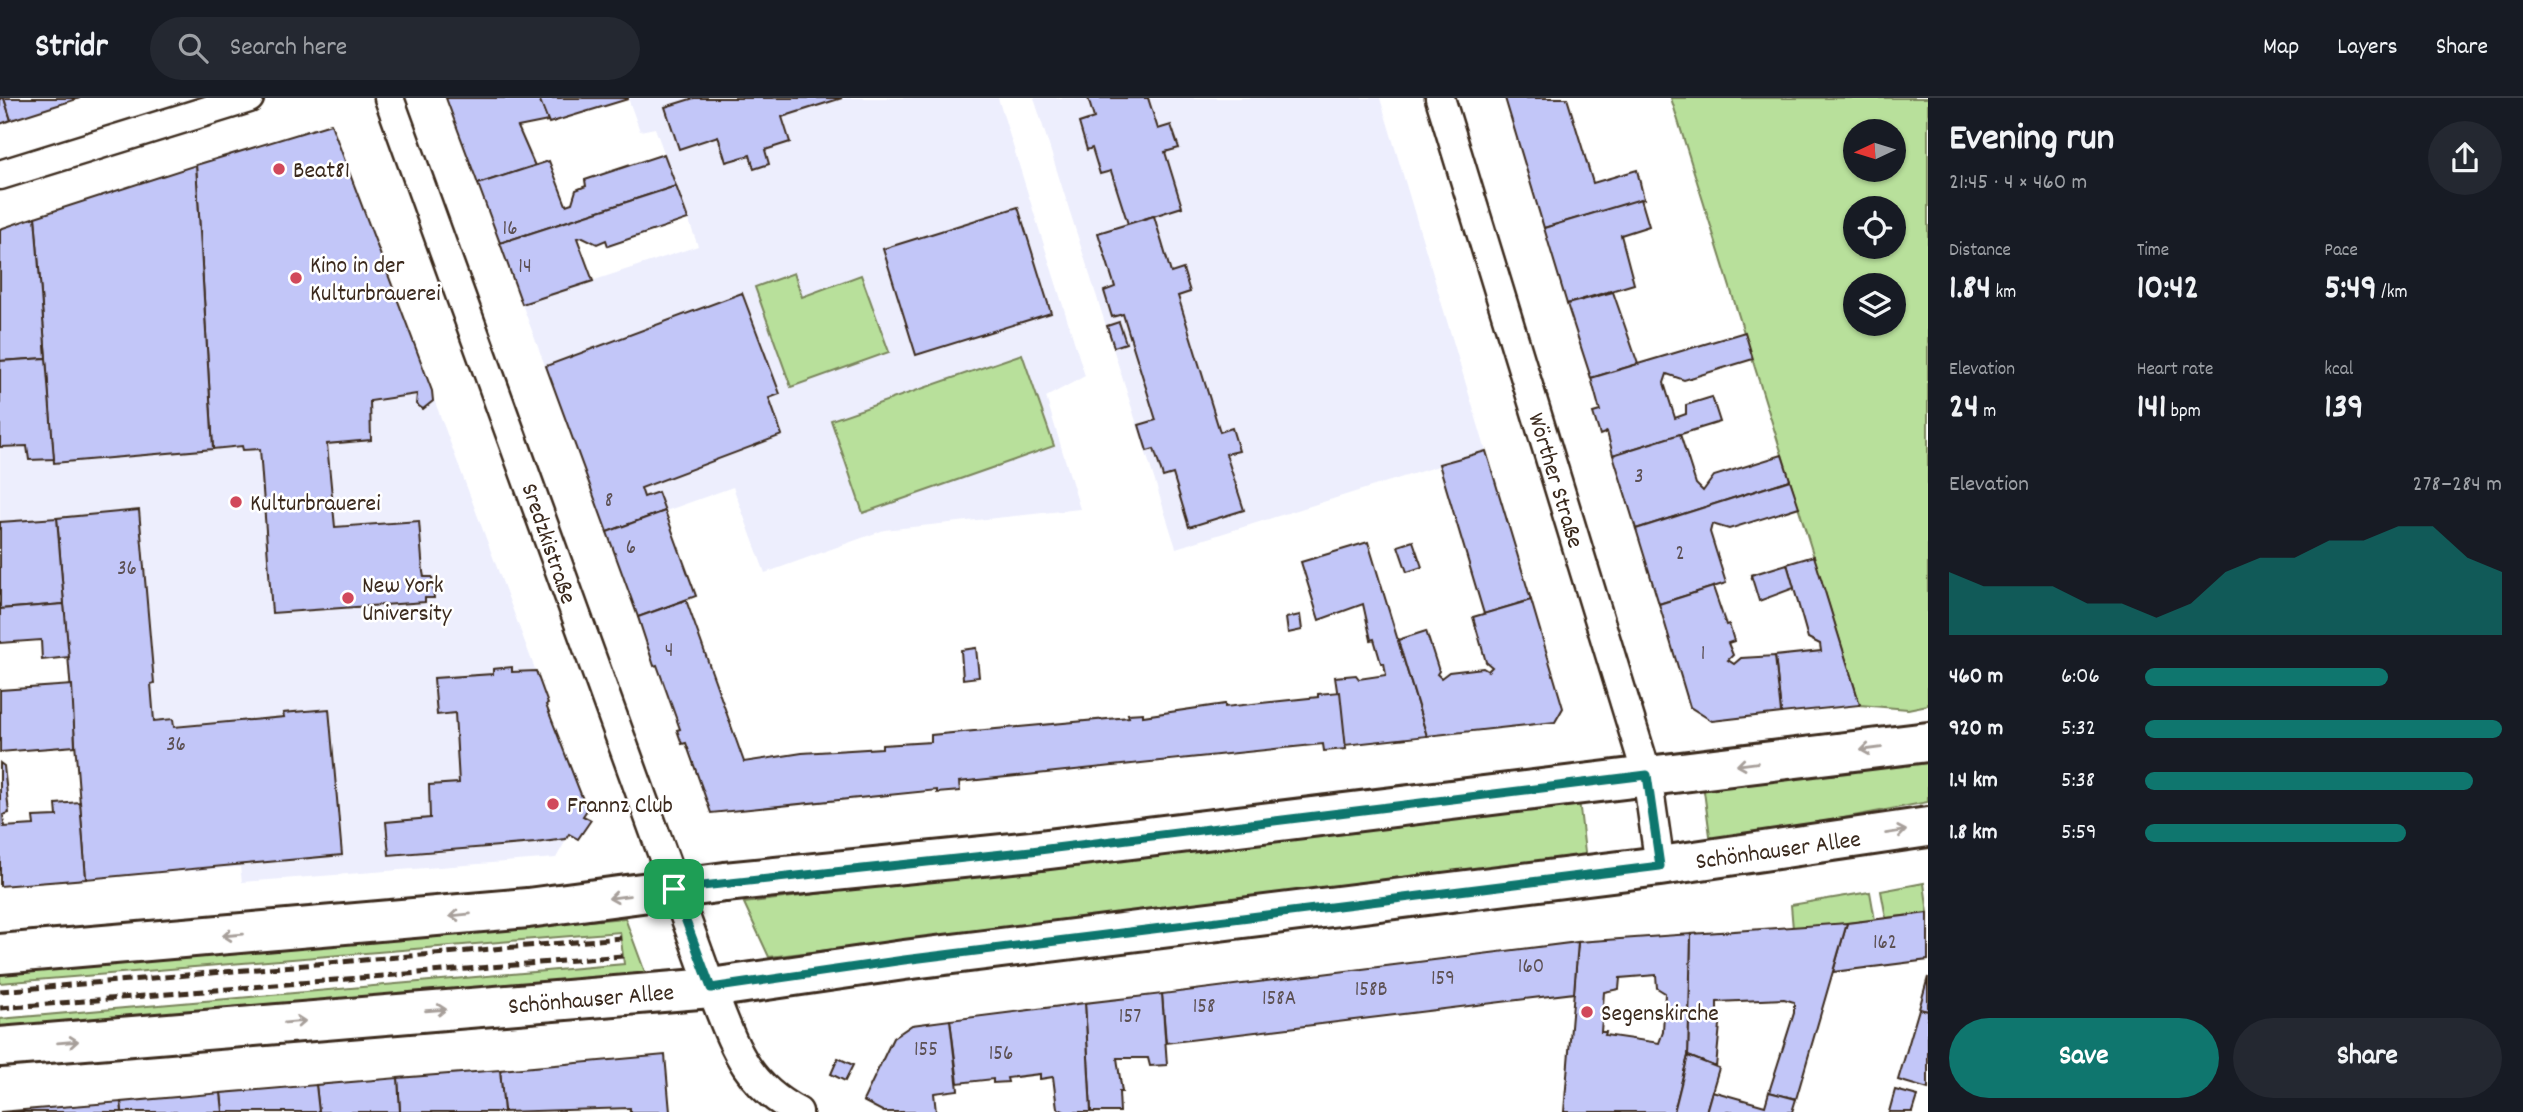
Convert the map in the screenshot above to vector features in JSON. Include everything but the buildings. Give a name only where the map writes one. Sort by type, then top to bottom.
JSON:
[{"type":"main road","points":[[0,954],[528,908],[674,889],[1031,851],[1928,742]]},
{"type":"main road","name":"Schönhauser Allee","points":[[0,1047],[711,988],[904,960],[1660,866],[1928,827]]},
{"type":"street","points":[[0,175],[250,98]]},
{"type":"street","name":"Sredzkistraße","points":[[389,98],[711,988],[747,1070],[770,1106]]},
{"type":"street","name":"Wörther Straße","points":[[1440,98],[1647,775],[1660,866]]},
{"type":"street","points":[[770,1106],[798,1112]]},
{"type":"shaded area","points":[[628,98],[998,98],[1085,376],[1046,397],[1080,509],[884,530],[765,573],[733,487],[607,532],[522,304],[698,246],[655,128],[640,131]]},
{"type":"shaded area","points":[[1034,98],[1380,98],[1486,451],[1176,548]]},
{"type":"shaded area","name":"Kulturbrauerei","points":[[331,124],[548,704],[546,706],[573,778],[576,779],[587,810],[583,816],[591,820],[578,839],[569,835],[556,858],[242,882],[240,867],[86,879],[69,657],[42,660],[41,640],[0,643],[0,229]]},
{"type":"green space","points":[[1671,98],[1928,98],[1928,705],[1908,709],[1860,705]]},
{"type":"green space","points":[[794,273],[802,297],[861,275],[889,352],[791,387],[755,287]]},
{"type":"green space","points":[[1022,354],[1054,446],[863,513],[831,420]]},
{"type":"green space","points":[[1928,758],[1928,802],[1711,843],[1703,784]]},
{"type":"green space","points":[[1579,800],[1586,861],[769,957],[744,903]]},
{"type":"green space","points":[[1924,883],[1928,913],[1886,918],[1881,891]]},
{"type":"green space","points":[[1870,892],[1875,920],[1793,929],[1791,905]]},
{"type":"green space","points":[[625,918],[646,975],[0,1031],[0,1019],[624,964],[620,932],[0,983],[0,970]]},
{"type":"railway","points":[[0,991],[621,938]]},
{"type":"railway","points":[[0,1008],[623,956]]},
{"type":"place","name":"Beat81","points":[[279,169]]},
{"type":"place","name":"Kino in der Kulturbrauerei","points":[[296,278]]},
{"type":"place","name":"Kulturbrauerei","points":[[236,502]]},
{"type":"place","name":"New York University","points":[[348,598]]},
{"type":"place","name":"Frannz Club","points":[[553,804]]},
{"type":"place","name":"Segenskirche","points":[[1587,1012]]},
{"type":"route","points":[[1647,775],[1660,866],[904,960],[711,988],[674,889],[1031,851],[1647,775]]}]
